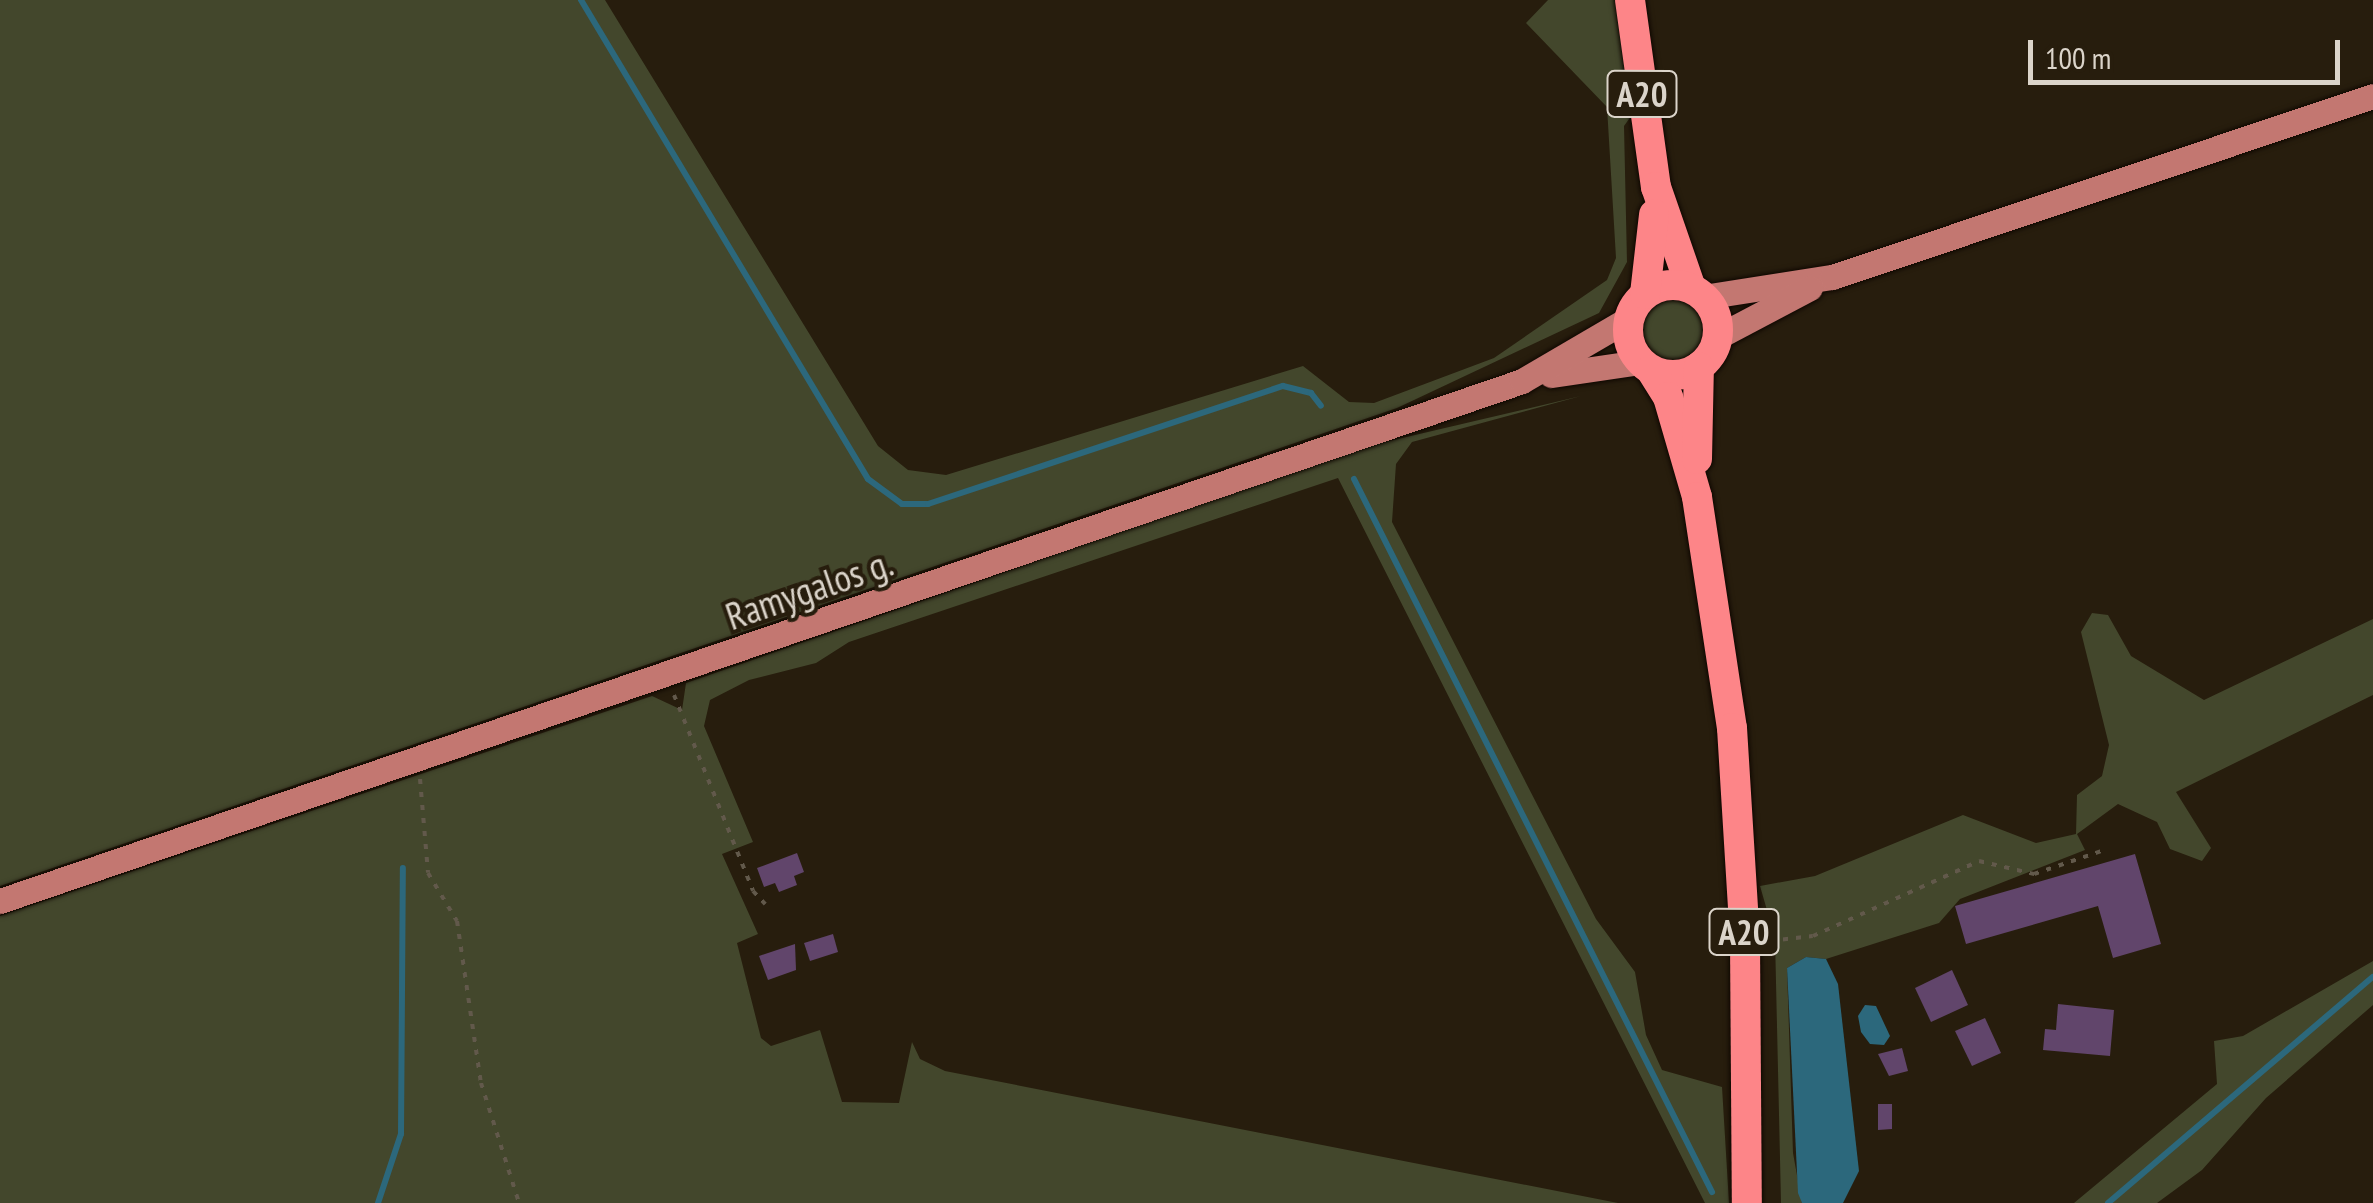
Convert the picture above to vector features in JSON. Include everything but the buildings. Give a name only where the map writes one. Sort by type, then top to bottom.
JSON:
[{"type":"highway","name":"A20","points":[[1630,0],[1656,188],[1697,292],[1716,315],[1718,336]]},
{"type":"highway","name":"A20","points":[[1656,188],[1629,342],[1668,397],[1696,497],[1732,728],[1745,942],[1747,1203]]},
{"type":"highway","points":[[1636,307],[1667,285],[1697,292]]},
{"type":"highway","points":[[1646,366],[1684,374],[1698,367],[1718,336]]},
{"type":"highway","name":"A20","points":[[1696,497],[1698,367]]},
{"type":"main road","points":[[1718,336],[1832,276],[2373,96]]},
{"type":"main road","points":[[1697,292],[1832,276]]},
{"type":"main road","name":"Ramygalos g.","points":[[0,901],[666,677],[1522,381],[1636,307]]},
{"type":"main road","points":[[1522,381],[1646,366]]},
{"type":"path","points":[[666,677],[753,891],[765,904]]},
{"type":"path","points":[[418,760],[428,873],[457,921],[481,1082],[519,1203]]},
{"type":"path","points":[[1745,942],[1813,936],[1979,862],[2034,874],[2104,850]]},
{"type":"green space","points":[[0,0],[605,0],[878,446],[908,470],[946,475],[1303,366],[1349,402],[1374,403],[1494,358],[1607,280],[1616,258],[1607,107],[1526,23],[1548,0],[1616,0],[1632,115],[1624,126],[1627,262],[1599,313],[1397,408],[0,886]]},
{"type":"green space","points":[[1673,298],[1695,307],[1704,329],[1695,351],[1673,360],[1651,351],[1642,329],[1651,307]]},
{"type":"green space","points":[[1581,396],[1412,442],[1396,464],[1392,522],[1596,919],[1635,972],[1646,1035],[1662,1070],[1722,1087],[1729,1203],[1705,1203],[1338,478],[849,642],[816,663],[749,680],[710,700],[704,726],[753,842],[722,854],[758,934],[737,943],[761,1038],[771,1046],[820,1030],[842,1102],[899,1103],[912,1042],[920,1059],[945,1071],[1618,1203],[0,1203],[0,916],[652,696],[682,710],[686,683],[1368,446]]},
{"type":"green space","points":[[2092,613],[2108,615],[2131,656],[2204,700],[2373,619],[2373,695],[2176,792],[2211,848],[2202,861],[2170,849],[2157,822],[2118,804],[2077,834],[2085,850],[1960,899],[1939,923],[1826,959],[1806,957],[1787,968],[1793,1153],[1802,1203],[1781,1203],[1775,938],[1760,886],[1815,876],[1963,815],[2036,843],[2076,834],[2077,795],[2102,776],[2109,745],[2081,632]]},
{"type":"green space","points":[[2373,961],[2373,1005],[2266,1098],[2202,1170],[2157,1203],[2074,1203],[2217,1084],[2214,1041],[2243,1036]]},
{"type":"water","points":[[1806,957],[1826,959],[1838,984],[1859,1171],[1843,1203],[1802,1203],[1798,1193],[1787,968]]},
{"type":"water","points":[[1865,1005],[1876,1006],[1890,1036],[1884,1045],[1870,1044],[1861,1032],[1858,1016]]},
{"type":"waterway","points":[[581,0],[868,479],[902,504],[928,504],[1283,386],[1311,393],[1321,406]]},
{"type":"waterway","points":[[1354,479],[1712,1192]]},
{"type":"waterway","points":[[378,1203],[401,1134],[403,868]]},
{"type":"waterway","points":[[2108,1203],[2373,977]]}]
